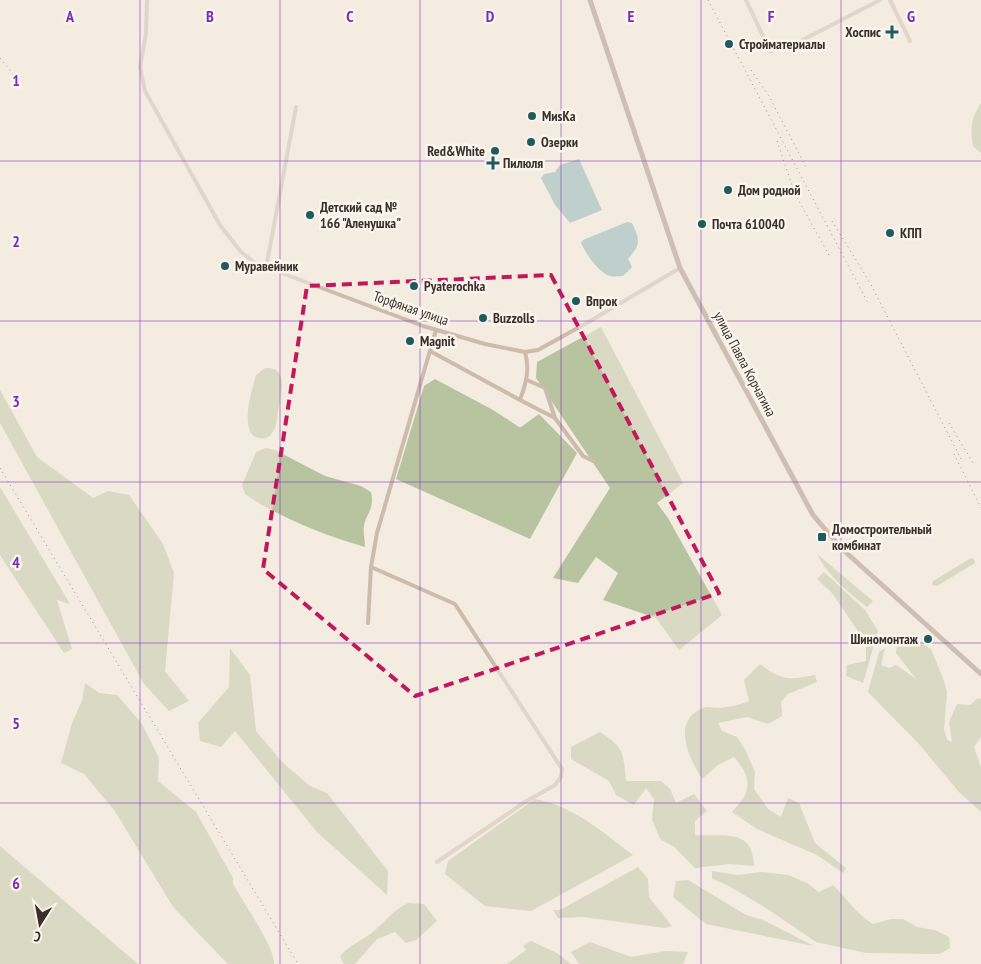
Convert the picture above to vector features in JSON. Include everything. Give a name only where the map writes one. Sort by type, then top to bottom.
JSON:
[{"type":"main road","name":"улица Павла Корчагина","points":[[590,0],[680,268],[789,473],[820,526],[848,554],[981,674]]},
{"type":"street","name":"Торфяная улица","points":[[147,0],[146,27],[140,67],[141,78],[147,96],[220,225],[246,257],[266,268],[436,330],[485,344],[525,352],[538,350],[680,268]]},
{"type":"street","points":[[746,0],[770,51],[791,46],[880,0]]},
{"type":"street","points":[[890,0],[910,41]]},
{"type":"street","points":[[788,41],[791,46]]},
{"type":"street","points":[[266,268],[296,107]]},
{"type":"street","points":[[368,623],[371,567],[380,519],[410,425],[436,330]]},
{"type":"street","points":[[430,351],[555,418]]},
{"type":"street","points":[[520,400],[527,380],[528,363],[525,352]]},
{"type":"street","points":[[527,380],[545,388],[555,418],[584,456],[593,461]]},
{"type":"street","points":[[371,567],[456,604],[562,769],[561,777],[555,785],[495,822],[438,862]]},
{"type":"highlighted area","points":[[551,275],[719,593],[415,696],[263,569],[307,286]]},
{"type":"green space","points":[[981,103],[981,153],[973,146],[972,129],[973,119]]},
{"type":"green space","points":[[601,327],[683,483],[657,503],[668,518],[722,615],[679,650],[656,618],[603,600],[618,573],[596,557],[578,583],[553,578],[610,488],[536,378],[537,362]]},
{"type":"green space","points":[[265,368],[278,372],[281,376],[282,390],[274,431],[266,438],[259,438],[253,435],[249,429],[248,411],[256,375]]},
{"type":"green space","points":[[435,379],[493,410],[519,427],[539,414],[577,453],[530,539],[396,479],[424,386]]},
{"type":"green space","points":[[0,390],[37,457],[93,498],[108,491],[129,495],[163,544],[174,573],[165,671],[189,701],[169,711],[144,684],[0,423]]},
{"type":"green space","points":[[266,448],[275,450],[325,476],[361,486],[371,492],[372,503],[364,526],[365,547],[303,525],[273,511],[245,494],[242,485],[256,452]]},
{"type":"green space","points":[[0,487],[70,604],[57,600],[72,649],[64,653],[0,555]]},
{"type":"green space","points":[[817,554],[873,601],[867,607],[853,596],[826,569]]},
{"type":"green space","points":[[971,558],[974,559],[975,563],[937,586],[932,585],[933,581]]},
{"type":"green space","points":[[824,572],[865,610],[878,631],[863,683],[846,676],[847,665],[866,661],[866,643],[832,593],[817,579]]},
{"type":"green space","points":[[908,635],[931,649],[944,681],[947,692],[944,729],[947,740],[952,742],[949,722],[957,704],[970,705],[978,698],[981,699],[981,737],[974,747],[981,767],[981,812],[959,792],[919,744],[868,692],[879,652],[885,648],[881,665],[889,668],[896,665],[916,679],[896,653],[898,642]]},
{"type":"green space","points":[[230,648],[250,675],[256,731],[283,763],[310,786],[327,793],[388,871],[387,895],[317,832],[235,731],[221,747],[200,741],[198,723],[229,687]]},
{"type":"green space","points":[[760,664],[774,674],[786,678],[815,675],[817,682],[788,694],[781,702],[782,716],[768,724],[747,717],[718,723],[722,731],[737,737],[745,749],[755,772],[754,789],[768,809],[781,817],[788,798],[799,803],[815,843],[846,868],[843,873],[817,855],[757,829],[732,812],[739,805],[748,785],[745,772],[734,757],[718,765],[702,779],[688,751],[685,731],[687,722],[693,714],[705,707],[727,707],[749,701],[744,680]]},
{"type":"green space","points":[[85,683],[99,693],[117,695],[142,724],[159,758],[158,781],[196,812],[233,878],[233,884],[264,936],[273,956],[274,964],[228,964],[173,907],[115,811],[84,774],[61,763],[72,723],[82,701]]},
{"type":"green space","points":[[600,732],[614,742],[621,752],[626,781],[661,781],[670,789],[676,803],[694,794],[707,811],[695,821],[695,835],[726,835],[742,840],[748,845],[754,866],[730,864],[695,868],[674,847],[660,839],[652,819],[654,799],[646,788],[634,805],[616,795],[609,781],[571,759],[571,747]]},
{"type":"green space","points":[[535,799],[549,802],[575,814],[599,829],[633,855],[531,911],[485,906],[445,874],[448,861]]},
{"type":"green space","points":[[0,846],[138,964],[0,964]]},
{"type":"green space","points":[[638,867],[648,879],[649,897],[672,926],[665,928],[583,917],[558,918],[553,910],[560,910]]},
{"type":"green space","points":[[712,871],[738,875],[761,872],[788,875],[807,883],[819,892],[833,885],[857,911],[873,924],[891,919],[903,919],[917,927],[935,930],[949,937],[950,948],[940,954],[866,953],[816,942],[766,908],[727,885],[712,879]]},
{"type":"green space","points":[[688,880],[746,915],[763,920],[814,946],[706,924],[673,897],[676,881]]},
{"type":"green space","points":[[408,903],[424,904],[437,921],[416,940],[406,943],[395,932],[377,939],[355,964],[344,964],[340,956],[345,951],[371,934],[394,912]]},
{"type":"green space","points":[[531,941],[557,953],[571,964],[507,964],[526,950],[523,946]]},
{"type":"green space","points":[[590,942],[631,957],[665,951],[688,952],[683,964],[579,964],[571,952]]},
{"type":"water","points":[[579,159],[602,210],[570,223],[555,205],[541,178],[544,174],[555,172],[560,165]]},
{"type":"water","points":[[627,222],[632,223],[638,239],[635,250],[628,259],[632,267],[623,276],[610,276],[597,267],[581,243],[583,240]]},
{"type":"railway","points":[[708,0],[868,303]]},
{"type":"railway","points":[[0,58],[20,83]]},
{"type":"railway","points":[[751,70],[769,96],[806,167]]},
{"type":"railway","points":[[777,141],[795,194],[830,257]]},
{"type":"railway","points":[[832,221],[869,281],[961,459]]},
{"type":"railway","points":[[949,423],[973,463]]},
{"type":"railway","points":[[954,454],[981,508]]},
{"type":"railway","points":[[0,468],[298,964]]},
{"type":"place","name":"Хоспис","points":[[892,32]]},
{"type":"place","name":"Стройматериалы","points":[[729,44]]},
{"type":"place","name":"МиsКа","points":[[532,116]]},
{"type":"place","name":"Озерки","points":[[531,142]]},
{"type":"place","name":"Red&White","points":[[495,151]]},
{"type":"place","name":"Пилюля","points":[[493,163]]},
{"type":"place","name":"Дом родной","points":[[728,190]]},
{"type":"place","name":"Детский сад № 166 \"Аленушка\"","points":[[310,215]]},
{"type":"place","name":"Почта 610040","points":[[702,224]]},
{"type":"place","name":"КПП","points":[[890,233]]},
{"type":"place","name":"Муравейник","points":[[225,266]]},
{"type":"place","name":"Pyaterochka","points":[[414,286]]},
{"type":"place","name":"Впрок","points":[[576,301]]},
{"type":"place","name":"Buzzolls","points":[[483,318]]},
{"type":"place","name":"Magnit","points":[[410,341]]},
{"type":"place","name":"Домостроительный комбинат","points":[[822,537]]},
{"type":"place","name":"Шиномонтаж","points":[[928,639]]}]
